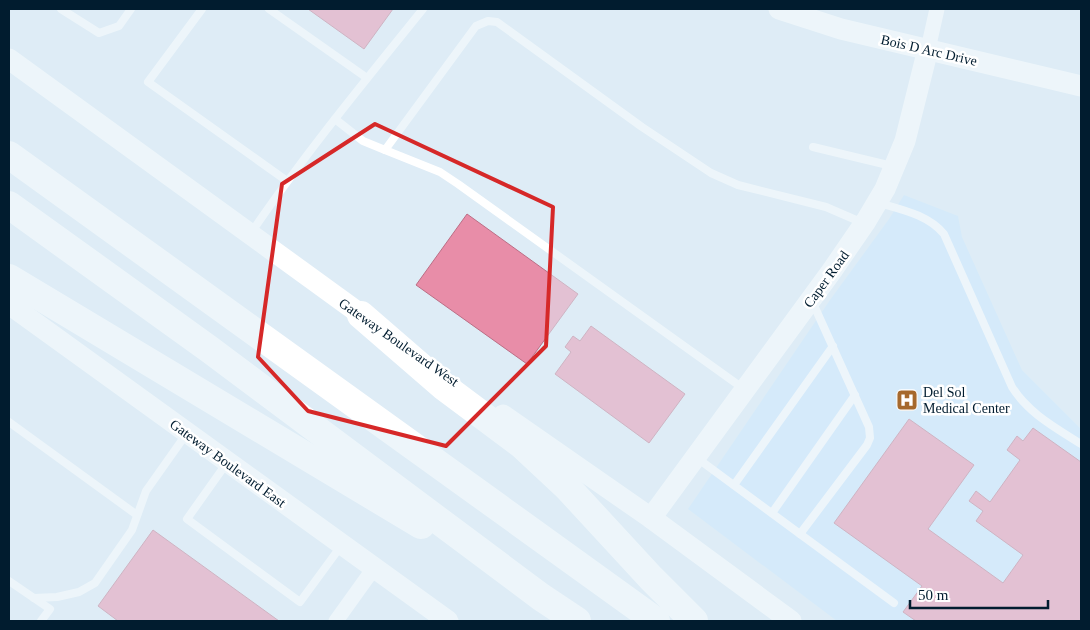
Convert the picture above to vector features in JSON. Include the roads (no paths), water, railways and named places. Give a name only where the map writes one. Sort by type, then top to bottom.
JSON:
[{"type":"highway","points":[[9,155],[656,621]]},
{"type":"highway","points":[[9,205],[209,349],[541,597]]},
{"type":"highway","points":[[9,278],[541,597],[577,621]]},
{"type":"highway","points":[[361,315],[443,386],[522,445],[573,494],[694,621]]},
{"type":"main road","name":"Bois D Arc Drive","points":[[779,9],[841,29],[1081,86]]},
{"type":"main road","name":"Caper Road","points":[[651,518],[812,299],[877,202],[905,140],[928,49]]},
{"type":"main road","name":"Gateway Boulevard West","points":[[9,59],[361,315],[651,518],[791,621]]},
{"type":"main road","name":"Gateway Boulevard East","points":[[9,304],[448,621]]},
{"type":"street","name":"Caper Road","points":[[928,49],[937,9]]},
{"type":"street","points":[[336,621],[374,568]]},
{"type":"lane","points":[[61,9],[99,33],[119,26],[131,9]]},
{"type":"lane","points":[[202,9],[148,82],[286,182]]},
{"type":"lane","points":[[269,9],[367,78]]},
{"type":"lane","points":[[250,235],[286,182],[423,9]]},
{"type":"lane","points":[[385,150],[476,26],[488,21],[497,22],[642,127],[711,173],[738,185],[826,207],[864,224]]},
{"type":"lane","points":[[335,119],[363,141],[440,172],[745,390]]},
{"type":"lane","points":[[813,147],[894,167]]},
{"type":"lane","points":[[877,202],[919,216],[935,224],[944,234],[1015,391],[1031,410],[1081,444]]},
{"type":"lane","points":[[800,534],[867,445],[870,438],[869,427],[812,299]]},
{"type":"lane","points":[[734,485],[833,346]]},
{"type":"lane","points":[[772,513],[855,395]]},
{"type":"lane","points":[[9,422],[137,516]]},
{"type":"lane","points":[[34,598],[57,597],[79,592],[95,583],[132,530],[146,491],[187,433]]},
{"type":"lane","points":[[696,457],[894,603]]},
{"type":"lane","points":[[228,462],[187,519],[300,602],[342,545]]},
{"type":"lane","points":[[9,581],[50,609],[41,621]]},
{"type":"place","name":"Del Sol Medical Center","points":[[907,400]]}]
